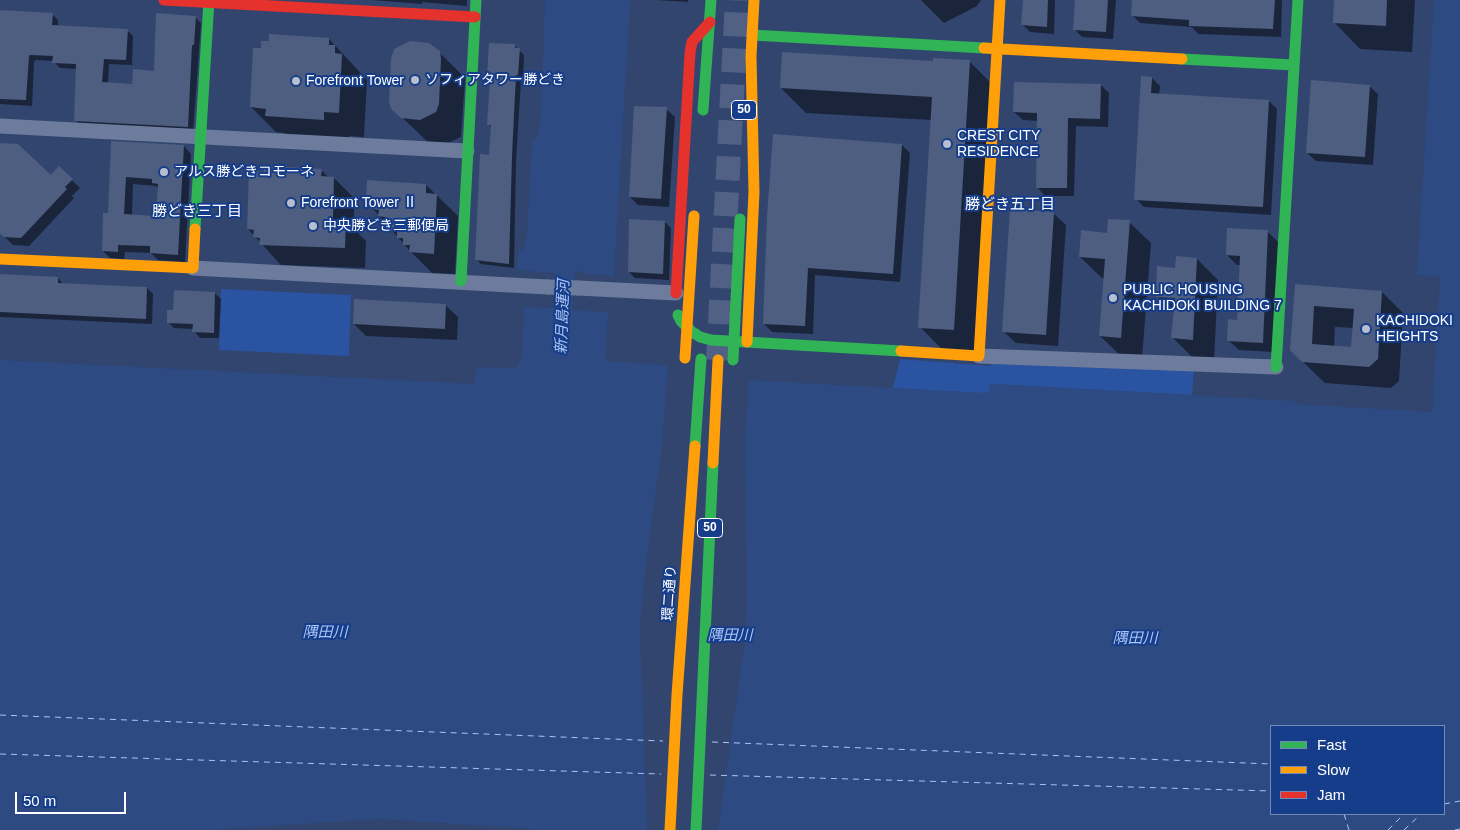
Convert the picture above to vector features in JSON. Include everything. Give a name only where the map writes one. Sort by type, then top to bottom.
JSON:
[{"type":"street","points":[[164,0],[475,16]]},
{"type":"street","points":[[461,281],[476,0]]},
{"type":"street","points":[[702,119],[711,0]]},
{"type":"street","name":"50","points":[[742,169],[748,0]]},
{"type":"street","points":[[747,342],[754,192],[752,35],[754,0]]},
{"type":"street","points":[[979,356],[1000,0]]},
{"type":"street","points":[[710,22],[692,42],[690,53],[676,293],[676,311],[681,321],[700,338],[979,356],[1276,367],[1298,0]]},
{"type":"street","points":[[193,268],[209,1]]},
{"type":"street","points":[[752,35],[998,47],[1294,65]]},
{"type":"street","points":[[0,126],[467,151]]},
{"type":"street","points":[[685,367],[694,211]]},
{"type":"street","points":[[732,370],[741,214]]},
{"type":"street","points":[[0,259],[676,293]]},
{"type":"street","name":"環二通り","points":[[670,830],[677,695],[701,359]]},
{"type":"street","name":"50","points":[[696,830],[718,360]]},
{"type":"street","name":"50","points":[[677,695],[678,519]]},
{"type":"street","name":"50","points":[[703,697],[721,532]]},
{"type":"shaded area","points":[[221,289],[351,295],[349,356],[219,350]]},
{"type":"shaded area","points":[[900,359],[991,366],[992,360],[1194,371],[1192,395],[991,384],[989,392],[981,393],[893,388]]},
{"type":"water","points":[[545,0],[630,0],[614,276],[585,274],[585,272],[575,271],[572,310],[608,312],[605,361],[690,367],[697,377],[981,393],[989,392],[990,384],[1294,401],[1295,404],[1432,412],[1440,277],[1417,274],[1434,0],[1460,0],[1460,830],[550,830],[379,819],[206,830],[0,830],[0,360],[474,384],[476,367],[516,368],[522,358],[524,307],[554,308],[555,273],[517,270],[519,250],[523,251],[527,235],[532,142],[538,136],[541,115]]},
{"type":"pier","points":[[668,363],[691,364],[697,374],[749,377],[745,441],[746,634],[718,830],[647,830],[640,633],[643,587],[662,444]]},
{"type":"building","points":[[1023,0],[1048,0],[1047,27],[1021,25]]},
{"type":"building","points":[[1075,0],[1108,0],[1106,32],[1073,30]]},
{"type":"building","points":[[1132,0],[1275,0],[1273,29],[1189,26],[1189,20],[1131,16]]},
{"type":"building","points":[[1334,0],[1387,0],[1386,26],[1333,23]]},
{"type":"building","points":[[0,10],[53,13],[52,25],[128,29],[126,60],[104,59],[102,82],[132,84],[133,69],[154,71],[156,13],[196,16],[194,45],[192,45],[188,127],[74,121],[76,64],[52,63],[53,56],[29,56],[26,100],[0,99]]},
{"type":"building","name":"Forefront Tower","points":[[269,34],[329,38],[329,45],[335,45],[335,53],[342,54],[339,113],[324,112],[324,120],[265,116],[266,109],[250,107],[253,48],[261,48],[261,41],[269,41]]},
{"type":"building","name":"ソフィアタワー勝どき","points":[[410,41],[429,43],[440,51],[439,104],[436,112],[420,120],[401,118],[391,109],[389,101],[391,59],[394,49]]},
{"type":"building","points":[[489,43],[515,44],[515,48],[520,48],[518,75],[516,75],[509,264],[475,260],[480,154],[489,155],[491,125],[487,125],[490,78],[487,77]]},
{"type":"building","name":"CREST CITY RESIDENCE","points":[[782,52],[933,61],[933,58],[970,60],[954,330],[918,328],[932,97],[780,88]]},
{"type":"building","points":[[1141,76],[1152,77],[1151,93],[1269,100],[1263,207],[1134,200]]},
{"type":"building","points":[[1311,80],[1370,85],[1365,157],[1306,153]]},
{"type":"building","points":[[1014,82],[1101,84],[1100,119],[1068,118],[1067,188],[1036,188],[1037,113],[1013,112]]},
{"type":"building","points":[[634,106],[667,107],[661,199],[629,197]]},
{"type":"building","points":[[773,134],[902,144],[893,274],[808,268],[805,326],[763,324],[767,216]]},
{"type":"building","points":[[111,141],[184,145],[178,255],[150,253],[150,246],[118,245],[118,252],[102,251],[103,213],[108,213]],"holes":[[[126,177],[152,179],[152,183],[158,184],[156,216],[124,214]]]},
{"type":"building","points":[[0,143],[18,144],[51,175],[59,166],[73,179],[65,187],[67,189],[21,238],[4,237],[0,234]]},
{"type":"building","name":"Forefront Tower Ⅱ","points":[[264,166],[322,169],[321,176],[334,177],[333,219],[346,219],[345,248],[259,245],[260,238],[253,237],[254,230],[247,229],[249,171],[264,172]]},
{"type":"building","points":[[367,180],[426,184],[426,193],[437,194],[434,254],[409,252],[410,245],[403,245],[403,238],[397,238],[397,231],[391,231],[391,224],[385,223],[385,217],[378,216],[379,210],[373,209],[373,203],[366,202]]},
{"type":"building","points":[[1010,209],[1054,212],[1046,335],[1002,332]]},
{"type":"building","points":[[629,219],[665,221],[663,274],[628,272]]},
{"type":"building","name":"PUBLIC HOUSING KACHIDOKI BUILDING 7","points":[[1108,219],[1130,220],[1121,338],[1099,336],[1105,259],[1079,257],[1081,230],[1107,233]]},
{"type":"building","points":[[1227,228],[1268,230],[1263,343],[1227,341],[1228,319],[1237,320],[1240,256],[1226,255]]},
{"type":"building","points":[[1176,256],[1197,258],[1193,340],[1171,338],[1175,298],[1156,297],[1157,266],[1175,268]]},
{"type":"building","points":[[0,274],[58,277],[58,283],[147,287],[146,319],[0,312]]},
{"type":"building","name":"KACHIDOKI HEIGHTS","points":[[1295,284],[1382,291],[1378,359],[1369,367],[1302,362],[1290,350]],"holes":[[[1314,306],[1354,309],[1351,347],[1312,344]]]},
{"type":"building","points":[[174,290],[215,292],[214,333],[192,332],[193,324],[167,323],[167,310],[173,310]]},
{"type":"building","points":[[354,299],[446,304],[445,329],[353,324]]},
{"type":"ferry route","points":[[0,715],[663,741]]},
{"type":"ferry route","points":[[712,742],[1270,764]]},
{"type":"ferry route","points":[[0,754],[661,774]]},
{"type":"ferry route","points":[[710,775],[1270,791]]},
{"type":"ferry route","points":[[1445,804],[1460,801]]},
{"type":"ferry route","points":[[1344,815],[1349,830]]},
{"type":"ferry route","points":[[1388,830],[1401,815]]},
{"type":"ferry route","points":[[1404,830],[1420,815]]},
{"type":"ferry route","points":[[1455,830],[1460,829]]},
{"type":"tunnel","points":[[718,360],[737,0]]},
{"type":"traffic: fast","points":[[195,229],[209,0]]},
{"type":"traffic: fast","points":[[461,281],[476,0]]},
{"type":"traffic: fast","points":[[703,110],[711,0]]},
{"type":"traffic: fast","points":[[1276,367],[1298,0]]},
{"type":"traffic: fast","points":[[752,35],[984,48]]},
{"type":"traffic: fast","points":[[1182,59],[1294,65]]},
{"type":"traffic: fast","points":[[733,360],[740,219]]},
{"type":"traffic: fast","points":[[678,315],[691,331],[700,337],[711,340],[901,351]]},
{"type":"traffic: fast","points":[[695,446],[701,359]]},
{"type":"traffic: fast","points":[[696,830],[713,463]]},
{"type":"traffic: slow","points":[[747,342],[754,192],[751,56],[754,0]]},
{"type":"traffic: slow","points":[[901,351],[979,356],[1000,0]]},
{"type":"traffic: slow","points":[[984,48],[1182,59]]},
{"type":"traffic: slow","points":[[685,358],[694,216]]},
{"type":"traffic: slow","points":[[0,259],[193,268],[195,229]]},
{"type":"traffic: slow","points":[[713,463],[718,360]]},
{"type":"traffic: slow","points":[[670,830],[677,695],[695,446]]},
{"type":"traffic: jam","points":[[164,0],[475,17]]},
{"type":"traffic: jam","points":[[676,293],[690,53],[692,42],[710,22]]},
{"type":"place","name":"ソフィアタワー勝どき","points":[[415,80]]},
{"type":"place","name":"Forefront Tower","points":[[296,81]]},
{"type":"place","name":"CREST CITY RESIDENCE","points":[[947,144]]},
{"type":"place","name":"アルス勝どきコモーネ","points":[[164,172]]},
{"type":"place","name":"Forefront Tower Ⅱ","points":[[291,203]]},
{"type":"place","name":"中央勝どき三郵便局","points":[[313,226]]},
{"type":"place","name":"PUBLIC HOUSING KACHIDOKI BUILDING 7","points":[[1113,298]]},
{"type":"place","name":"KACHIDOKI HEIGHTS","points":[[1366,329]]},
{"type":"district","name":"勝どき五丁目","points":[[1010,205]]},
{"type":"district","name":"勝どき三丁目","points":[[197,212]]},
{"type":"water label","name":"新月島運河","points":[[563,317]]},
{"type":"water label","name":"隅田川","points":[[325,633]]},
{"type":"water label","name":"隅田川","points":[[730,636]]},
{"type":"water label","name":"隅田川","points":[[1135,639]]}]
